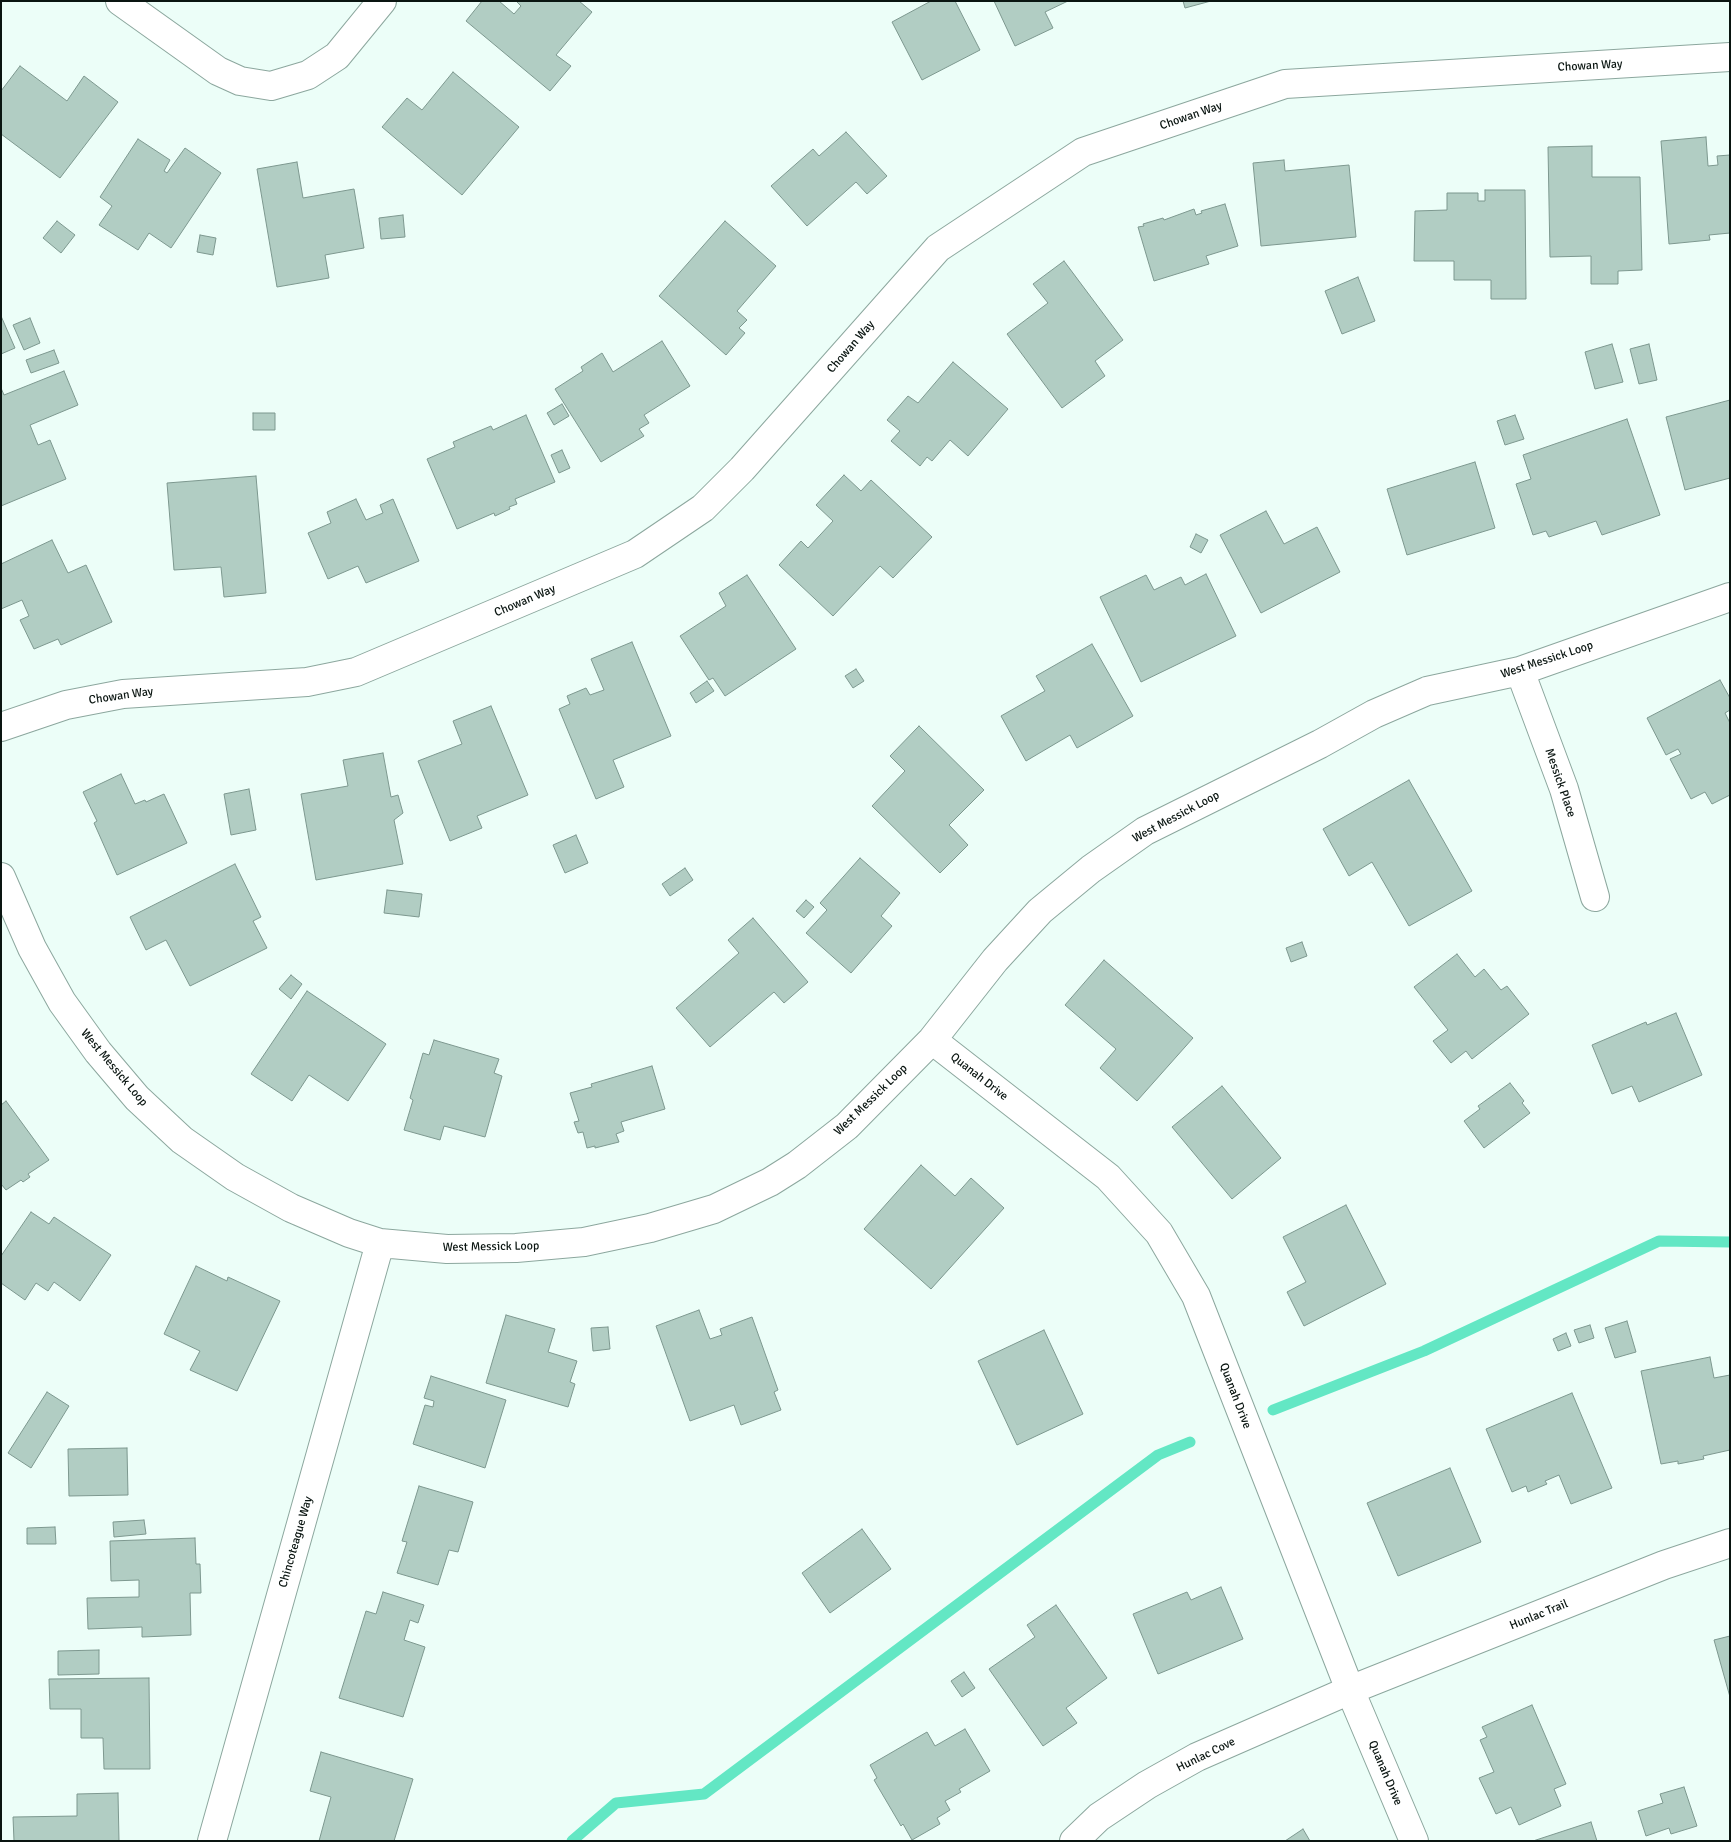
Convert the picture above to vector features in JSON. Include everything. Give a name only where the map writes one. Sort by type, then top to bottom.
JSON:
[{"type":"street","points":[[120,1],[218,71],[240,81],[271,86],[308,75],[337,56],[382,1]]},
{"type":"street","name":"Chowan Way","points":[[1,727],[66,705],[123,694],[306,682],[356,672],[635,554],[703,508],[742,469],[938,248],[1083,152],[1285,84],[1730,57]]},
{"type":"street","name":"West Messick Loop","points":[[1,877],[32,948],[62,1002],[98,1052],[137,1098],[182,1140],[235,1176],[291,1208],[349,1233],[380,1243],[447,1249],[516,1248],[584,1242],[650,1228],[714,1209],[770,1182],[797,1166],[847,1126],[932,1040],[995,960],[1040,911],[1091,869],[1145,831],[1320,744],[1374,714],[1427,692],[1520,671],[1730,597]]},
{"type":"street","name":"Messick Place","points":[[1520,671],[1564,789],[1595,897]]},
{"type":"street","name":"Quanah Drive","points":[[932,1040],[1108,1177],[1159,1233],[1196,1296],[1350,1690],[1414,1841]]},
{"type":"street","name":"Chincoteague Way","points":[[212,1841],[380,1243]]},
{"type":"street","name":"Hunlac Trail","points":[[1350,1690],[1664,1565],[1730,1543]]},
{"type":"street","name":"Hunlac Cove","points":[[1074,1841],[1099,1817],[1147,1785],[1197,1757],[1350,1690]]},
{"type":"building","points":[[482,1],[499,1],[514,14],[521,6],[516,1],[579,1],[592,12],[556,55],[571,66],[550,91],[466,21]]},
{"type":"building","points":[[931,1],[955,1],[980,50],[922,80],[892,22]]},
{"type":"building","points":[[994,1],[1068,1],[1045,12],[1053,28],[1015,46]]},
{"type":"building","points":[[1183,1],[1211,1],[1185,8]]},
{"type":"building","points":[[20,66],[67,101],[84,76],[118,102],[60,178],[1,134],[1,91]]},
{"type":"building","points":[[453,72],[519,127],[462,195],[382,127],[407,98],[422,110]]},
{"type":"building","points":[[846,132],[887,176],[867,194],[856,182],[807,226],[771,186],[813,149],[819,156]]},
{"type":"building","points":[[1706,137],[1708,166],[1718,165],[1717,156],[1730,155],[1730,233],[1709,235],[1710,240],[1669,244],[1661,141]]},
{"type":"building","points":[[138,139],[170,160],[164,171],[167,173],[185,148],[221,173],[171,248],[149,233],[138,250],[99,225],[112,206],[100,197]]},
{"type":"building","points":[[1592,146],[1592,177],[1640,177],[1642,270],[1618,271],[1618,284],[1591,284],[1591,256],[1550,257],[1548,147]]},
{"type":"building","points":[[1284,160],[1285,171],[1349,165],[1356,237],[1261,246],[1253,163]]},
{"type":"building","points":[[297,162],[303,198],[354,189],[364,248],[325,255],[329,278],[277,287],[257,169]]},
{"type":"building","points":[[1485,190],[1525,190],[1526,299],[1491,299],[1491,280],[1454,280],[1454,261],[1414,261],[1415,211],[1447,210],[1447,193],[1478,193],[1478,201],[1485,201]]},
{"type":"building","points":[[1225,204],[1238,246],[1206,256],[1209,264],[1154,281],[1138,227],[1194,209],[1196,215],[1202,213],[1201,211]]},
{"type":"building","points":[[403,215],[405,237],[381,239],[379,218]]},
{"type":"building","points":[[57,221],[75,235],[61,253],[43,238]]},
{"type":"building","points":[[725,221],[776,266],[737,311],[747,320],[739,328],[745,333],[726,355],[659,296]]},
{"type":"building","points":[[200,235],[216,238],[213,255],[197,252]]},
{"type":"building","points":[[1064,261],[1123,340],[1095,361],[1105,376],[1062,408],[1007,334],[1048,303],[1033,284]]},
{"type":"building","points":[[1358,277],[1375,321],[1342,334],[1325,291]]},
{"type":"building","points":[[1,316],[15,348],[1,354]]},
{"type":"building","points":[[30,318],[40,343],[24,350],[13,325]]},
{"type":"building","points":[[662,341],[690,386],[644,415],[649,423],[639,429],[644,436],[601,462],[555,389],[583,371],[581,367],[602,353],[613,372]]},
{"type":"building","points":[[1612,344],[1623,382],[1595,389],[1585,352]]},
{"type":"building","points":[[1649,344],[1657,380],[1639,384],[1630,349]]},
{"type":"building","points":[[54,350],[59,363],[31,373],[26,360]]},
{"type":"building","points":[[953,362],[1008,409],[968,456],[950,440],[932,461],[927,457],[920,466],[891,441],[900,431],[887,420],[908,396],[918,403]]},
{"type":"building","points":[[64,371],[78,405],[30,425],[38,445],[50,440],[66,479],[1,506],[1,388],[4,395]]},
{"type":"building","points":[[1730,400],[1730,478],[1685,490],[1666,417]]},
{"type":"building","points":[[562,404],[569,416],[554,425],[547,413]]},
{"type":"building","points":[[253,413],[275,413],[275,430],[253,430]]},
{"type":"building","points":[[526,415],[555,482],[515,499],[517,504],[509,507],[510,509],[495,516],[494,513],[457,529],[427,459],[455,447],[453,442],[491,426],[493,430]]},
{"type":"building","points":[[1515,415],[1524,439],[1505,445],[1497,421]]},
{"type":"building","points":[[1627,419],[1660,515],[1602,535],[1596,521],[1549,537],[1546,531],[1533,535],[1516,484],[1531,479],[1523,455]]},
{"type":"building","points":[[562,450],[570,468],[559,473],[551,455]]},
{"type":"building","points":[[1475,462],[1495,528],[1407,555],[1387,489]]},
{"type":"building","points":[[844,475],[861,491],[871,480],[932,537],[893,578],[880,566],[833,616],[779,565],[801,541],[808,548],[833,521],[816,505]]},
{"type":"building","points":[[256,476],[266,593],[224,597],[221,567],[174,570],[167,483]]},
{"type":"building","points":[[356,499],[366,520],[383,513],[380,505],[393,499],[419,561],[366,583],[358,566],[328,579],[308,533],[331,523],[327,512]]},
{"type":"building","points":[[1266,511],[1284,544],[1317,527],[1340,572],[1261,613],[1220,535]]},
{"type":"building","points":[[1196,534],[1208,540],[1201,553],[1190,547]]},
{"type":"building","points":[[52,540],[68,573],[86,565],[112,622],[61,645],[58,639],[34,649],[20,620],[29,616],[22,600],[1,609],[1,564]]},
{"type":"building","points":[[1206,574],[1236,636],[1141,682],[1100,597],[1146,575],[1154,590],[1181,577],[1185,585]]},
{"type":"building","points":[[747,575],[796,649],[725,696],[713,678],[709,680],[680,636],[726,606],[719,593]]},
{"type":"building","points":[[632,642],[671,736],[613,760],[624,787],[596,799],[559,709],[570,704],[567,696],[586,688],[590,695],[604,690],[591,659]]},
{"type":"building","points":[[1092,644],[1133,716],[1077,748],[1070,735],[1026,761],[1001,716],[1045,691],[1036,676]]},
{"type":"building","points":[[856,669],[864,681],[853,688],[845,676]]},
{"type":"building","points":[[1720,680],[1730,698],[1730,710],[1725,713],[1730,723],[1730,795],[1712,804],[1705,792],[1691,799],[1670,759],[1681,754],[1678,749],[1666,755],[1647,718]]},
{"type":"building","points":[[707,681],[714,691],[696,703],[690,693]]},
{"type":"building","points":[[491,706],[528,795],[477,816],[482,828],[450,841],[418,761],[462,744],[453,721]]},
{"type":"building","points":[[919,726],[984,790],[949,825],[968,845],[940,873],[872,806],[905,771],[890,756]]},
{"type":"building","points":[[383,753],[391,797],[398,795],[403,813],[394,820],[403,864],[316,880],[301,794],[348,786],[343,760]]},
{"type":"building","points":[[121,774],[135,804],[145,800],[146,802],[164,794],[187,843],[117,875],[94,823],[97,821],[83,792]]},
{"type":"building","points":[[1409,780],[1472,891],[1409,926],[1372,862],[1349,876],[1323,829]]},
{"type":"building","points":[[249,789],[256,830],[231,835],[224,794]]},
{"type":"building","points":[[576,835],[588,863],[565,873],[553,845]]},
{"type":"building","points":[[860,858],[900,893],[881,916],[892,926],[851,973],[806,933],[827,910],[820,903]]},
{"type":"building","points":[[235,864],[261,917],[253,921],[267,948],[190,986],[166,940],[146,950],[130,917]]},
{"type":"building","points":[[685,868],[693,880],[670,896],[662,884]]},
{"type":"building","points":[[387,890],[422,894],[419,917],[384,913]]},
{"type":"building","points":[[806,900],[814,907],[804,918],[796,911]]},
{"type":"building","points":[[753,918],[808,982],[784,1003],[774,992],[710,1047],[676,1008],[739,953],[728,940]]},
{"type":"building","points":[[1302,942],[1307,956],[1291,962],[1286,948]]},
{"type":"building","points":[[1457,954],[1475,977],[1484,969],[1501,990],[1507,986],[1529,1014],[1472,1059],[1466,1051],[1451,1063],[1433,1041],[1448,1030],[1414,987]]},
{"type":"building","points":[[1104,960],[1193,1038],[1137,1101],[1100,1068],[1116,1049],[1065,1005]]},
{"type":"building","points":[[291,975],[302,984],[291,999],[279,989]]},
{"type":"building","points":[[307,991],[386,1044],[348,1101],[309,1075],[292,1101],[251,1074]]},
{"type":"building","points":[[1676,1013],[1702,1075],[1639,1102],[1632,1086],[1612,1094],[1592,1045],[1646,1022],[1647,1025]]},
{"type":"building","points":[[434,1040],[499,1059],[494,1073],[502,1076],[485,1137],[444,1126],[440,1140],[404,1130],[413,1100],[410,1098],[423,1053],[429,1055]]},
{"type":"building","points":[[652,1066],[665,1109],[621,1122],[624,1131],[616,1134],[619,1142],[587,1148],[583,1132],[578,1133],[574,1122],[579,1121],[570,1093],[592,1087],[591,1084]]},
{"type":"building","points":[[1510,1083],[1524,1101],[1522,1103],[1530,1113],[1484,1148],[1464,1121],[1480,1109],[1478,1106]]},
{"type":"building","points":[[1222,1086],[1281,1158],[1232,1199],[1172,1127]]},
{"type":"building","points":[[6,1101],[49,1160],[28,1174],[30,1177],[23,1182],[21,1180],[6,1190],[1,1184],[1,1105]]},
{"type":"building","points":[[921,1165],[955,1196],[971,1178],[1004,1208],[931,1289],[864,1229]]},
{"type":"building","points":[[1346,1205],[1386,1284],[1304,1326],[1287,1292],[1306,1282],[1283,1237]]},
{"type":"building","points":[[31,1212],[49,1224],[54,1217],[111,1255],[80,1301],[54,1282],[48,1291],[36,1283],[25,1300],[1,1283],[1,1256]]},
{"type":"building","points":[[196,1266],[227,1281],[228,1277],[280,1301],[237,1391],[190,1370],[200,1351],[164,1334]]},
{"type":"building","points":[[699,1310],[710,1339],[722,1335],[720,1329],[752,1317],[778,1390],[774,1392],[781,1410],[741,1425],[734,1405],[690,1421],[656,1326]]},
{"type":"building","points":[[506,1315],[555,1329],[548,1352],[577,1361],[570,1382],[575,1384],[568,1407],[486,1383]]},
{"type":"building","points":[[1627,1321],[1636,1352],[1615,1358],[1605,1328]]},
{"type":"building","points":[[1590,1325],[1594,1338],[1579,1343],[1574,1330]]},
{"type":"building","points":[[608,1327],[610,1349],[593,1351],[591,1328]]},
{"type":"building","points":[[1044,1330],[1083,1414],[1017,1445],[978,1361]]},
{"type":"building","points":[[1566,1333],[1571,1346],[1558,1351],[1553,1339]]},
{"type":"building","points":[[1710,1357],[1714,1378],[1730,1375],[1730,1450],[1703,1456],[1704,1459],[1678,1464],[1678,1461],[1661,1464],[1641,1371]]},
{"type":"building","points":[[431,1376],[506,1400],[485,1468],[413,1444],[425,1405],[433,1407],[434,1401],[424,1398]]},
{"type":"building","points":[[47,1392],[69,1406],[31,1468],[8,1453]]},
{"type":"building","points":[[1572,1393],[1612,1488],[1571,1504],[1559,1475],[1545,1481],[1547,1484],[1528,1492],[1526,1486],[1512,1492],[1486,1429]]},
{"type":"building","points":[[127,1448],[128,1495],[69,1496],[68,1449]]},
{"type":"building","points":[[1450,1468],[1481,1542],[1398,1576],[1367,1503]]},
{"type":"building","points":[[419,1486],[473,1502],[458,1552],[449,1550],[438,1585],[397,1573],[407,1542],[402,1541]]},
{"type":"building","points":[[144,1520],[146,1534],[114,1537],[113,1522]]},
{"type":"building","points":[[55,1527],[56,1544],[27,1544],[27,1528]]},
{"type":"building","points":[[862,1529],[891,1569],[830,1613],[802,1573]]},
{"type":"building","points":[[195,1538],[196,1564],[200,1564],[201,1593],[190,1593],[191,1635],[142,1637],[142,1627],[88,1629],[87,1598],[139,1597],[139,1580],[111,1581],[110,1541]]},
{"type":"building","points":[[1221,1587],[1243,1639],[1158,1674],[1133,1614],[1187,1592],[1191,1600]]},
{"type":"building","points":[[383,1592],[424,1605],[418,1623],[410,1620],[404,1640],[425,1647],[403,1717],[339,1698],[366,1611],[376,1614]]},
{"type":"building","points":[[1056,1605],[1107,1678],[1066,1708],[1077,1723],[1043,1746],[989,1669],[1035,1637],[1027,1625]]},
{"type":"building","points":[[1730,1636],[1730,1697],[1714,1640]]},
{"type":"building","points":[[99,1650],[99,1674],[58,1675],[58,1651]]},
{"type":"building","points":[[964,1672],[975,1688],[962,1697],[951,1681]]},
{"type":"building","points":[[149,1678],[150,1769],[104,1769],[103,1738],[81,1738],[81,1709],[50,1709],[49,1679]]},
{"type":"building","points":[[1532,1705],[1566,1784],[1554,1789],[1561,1806],[1519,1825],[1511,1807],[1496,1814],[1479,1778],[1494,1772],[1480,1740],[1487,1737],[1482,1727]]},
{"type":"building","points":[[965,1729],[990,1771],[959,1789],[961,1792],[945,1801],[950,1810],[937,1818],[940,1824],[912,1840],[903,1824],[901,1826],[874,1780],[877,1778],[870,1765],[927,1732],[935,1746]]},
{"type":"building","points":[[321,1752],[413,1779],[394,1841],[319,1841],[331,1797],[310,1791]]},
{"type":"building","points":[[1684,1787],[1697,1826],[1671,1834],[1669,1828],[1646,1836],[1638,1811],[1663,1803],[1660,1794]]},
{"type":"building","points":[[118,1793],[119,1841],[14,1841],[13,1817],[77,1816],[77,1794]]},
{"type":"building","points":[[1591,1822],[1597,1841],[1533,1841]]},
{"type":"building","points":[[1303,1829],[1310,1841],[1285,1841]]},
{"type":"waterway","points":[[1273,1410],[1424,1351],[1659,1241],[1730,1242]]},
{"type":"waterway","points":[[572,1841],[616,1803],[704,1794],[1158,1455],[1190,1442]]}]
